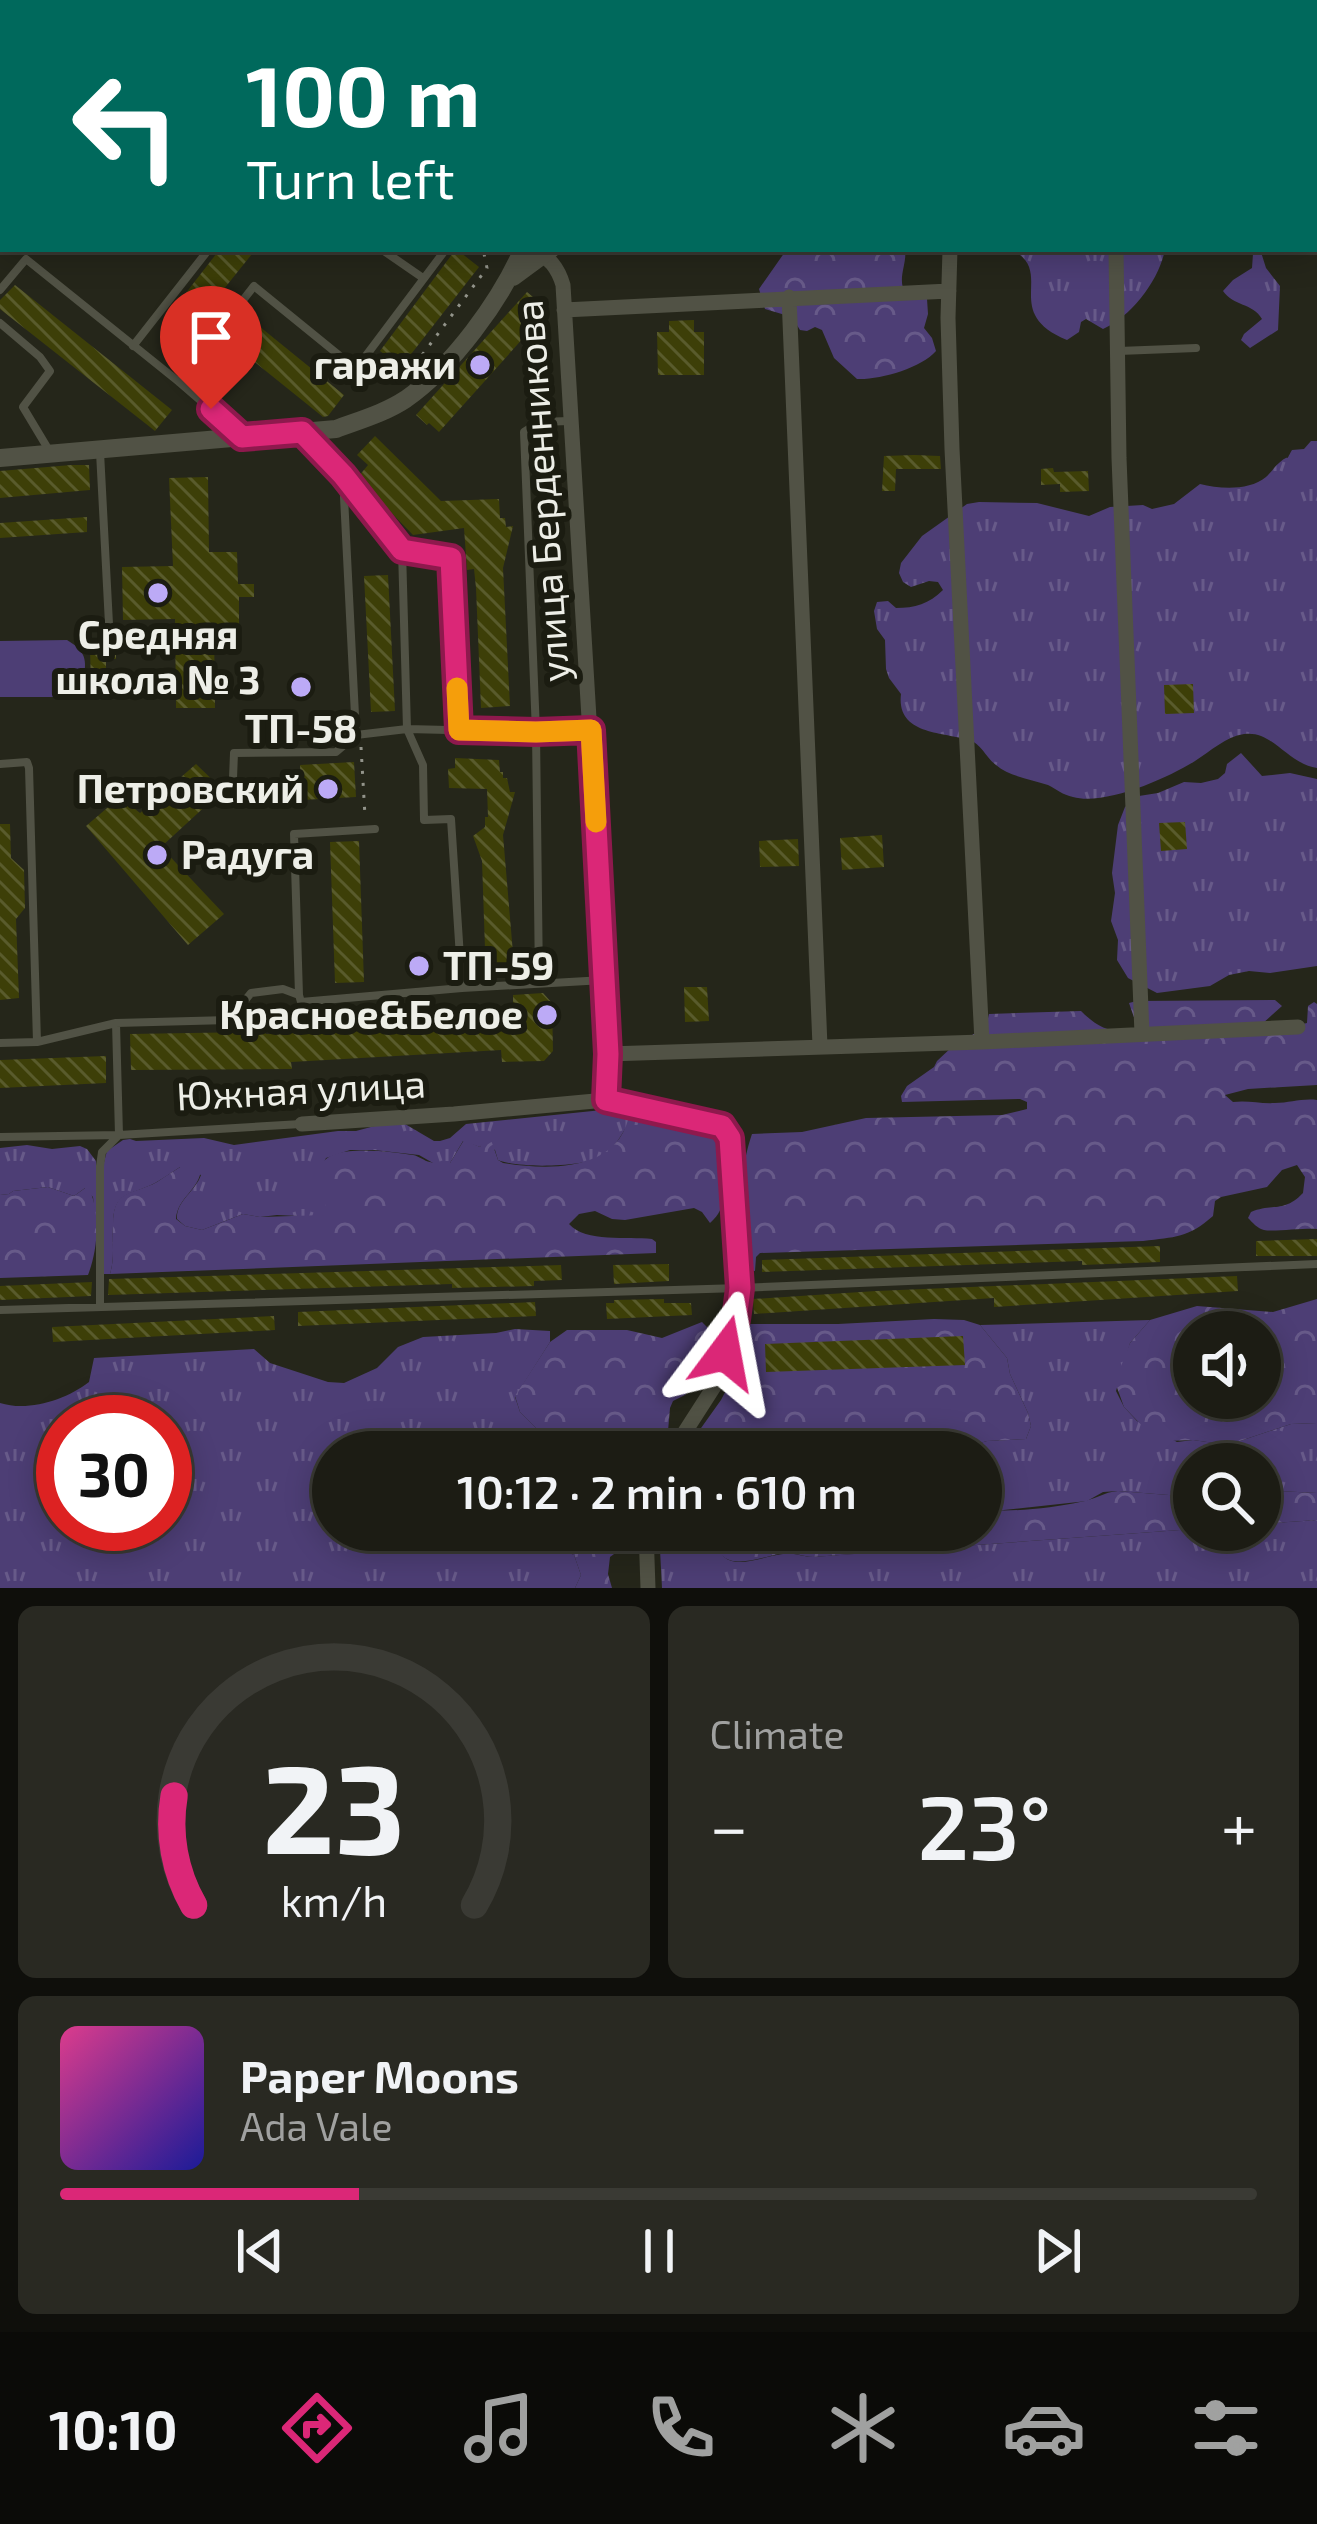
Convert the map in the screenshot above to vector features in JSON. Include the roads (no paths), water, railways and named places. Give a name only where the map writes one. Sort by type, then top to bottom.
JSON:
[{"type":"street","points":[[509,280],[522,252]]},
{"type":"street","points":[[0,458],[336,429],[384,412],[443,366],[509,280],[542,252]]},
{"type":"street","name":"улица Берденникова","points":[[544,252],[559,269],[565,310],[608,1054],[606,1100]]},
{"type":"street","points":[[950,252],[952,449],[982,1042]]},
{"type":"street","points":[[1117,252],[1119,458],[1142,1034]]},
{"type":"street","points":[[565,310],[949,291]]},
{"type":"street","points":[[789,297],[820,1046]]},
{"type":"street","points":[[608,1054],[1298,1027]]},
{"type":"street","name":"Южная улица","points":[[302,1124],[606,1100],[722,1126],[730,1138],[740,1288]]},
{"type":"street","points":[[685,1431],[715,1385],[736,1320],[740,1288]]},
{"type":"street","points":[[647,1551],[648,1588]]},
{"type":"lane","points":[[133,346],[207,252]]},
{"type":"lane","points":[[385,252],[423,278]]},
{"type":"lane","points":[[179,382],[254,286],[356,369],[444,252]]},
{"type":"lane","points":[[0,290],[26,259],[242,437]]},
{"type":"lane","points":[[0,323],[50,371],[22,406],[51,454]]},
{"type":"lane","points":[[0,347],[10,334]]},
{"type":"lane","points":[[1118,351],[1196,348]]},
{"type":"lane","points":[[539,983],[536,732],[524,432],[540,422],[571,421]]},
{"type":"lane","points":[[302,432],[402,550],[407,729],[423,765],[424,820],[452,819],[462,988]]},
{"type":"lane","points":[[100,449],[109,625]]},
{"type":"lane","points":[[343,475],[358,735]]},
{"type":"lane","points":[[402,550],[451,558],[459,730]]},
{"type":"lane","points":[[232,804],[234,753],[336,752],[358,735],[407,729],[591,730]]},
{"type":"lane","points":[[0,764],[28,762],[29,768],[37,1042]]},
{"type":"lane","points":[[370,829],[294,833],[301,1002],[604,980]]},
{"type":"lane","points":[[0,1043],[37,1042],[116,1024],[229,1019],[251,993],[283,989],[298,995]]},
{"type":"lane","points":[[100,1306],[100,1166],[102,1152],[119,1135],[116,1024]]},
{"type":"lane","name":"Южная улица","points":[[0,1137],[302,1124]]},
{"type":"lane","points":[[0,1310],[740,1288],[1317,1264]]},
{"type":"place","name":"гаражи","points":[[480,365]]},
{"type":"place","name":"Средняя школа № 3","points":[[158,593]]},
{"type":"place","name":"ТП-58","points":[[301,687]]},
{"type":"place","name":"Петровский","points":[[328,789]]},
{"type":"place","name":"Радуга","points":[[157,855]]},
{"type":"place","name":"ТП-59","points":[[419,966]]},
{"type":"place","name":"Красное&Белое","points":[[547,1015]]}]
